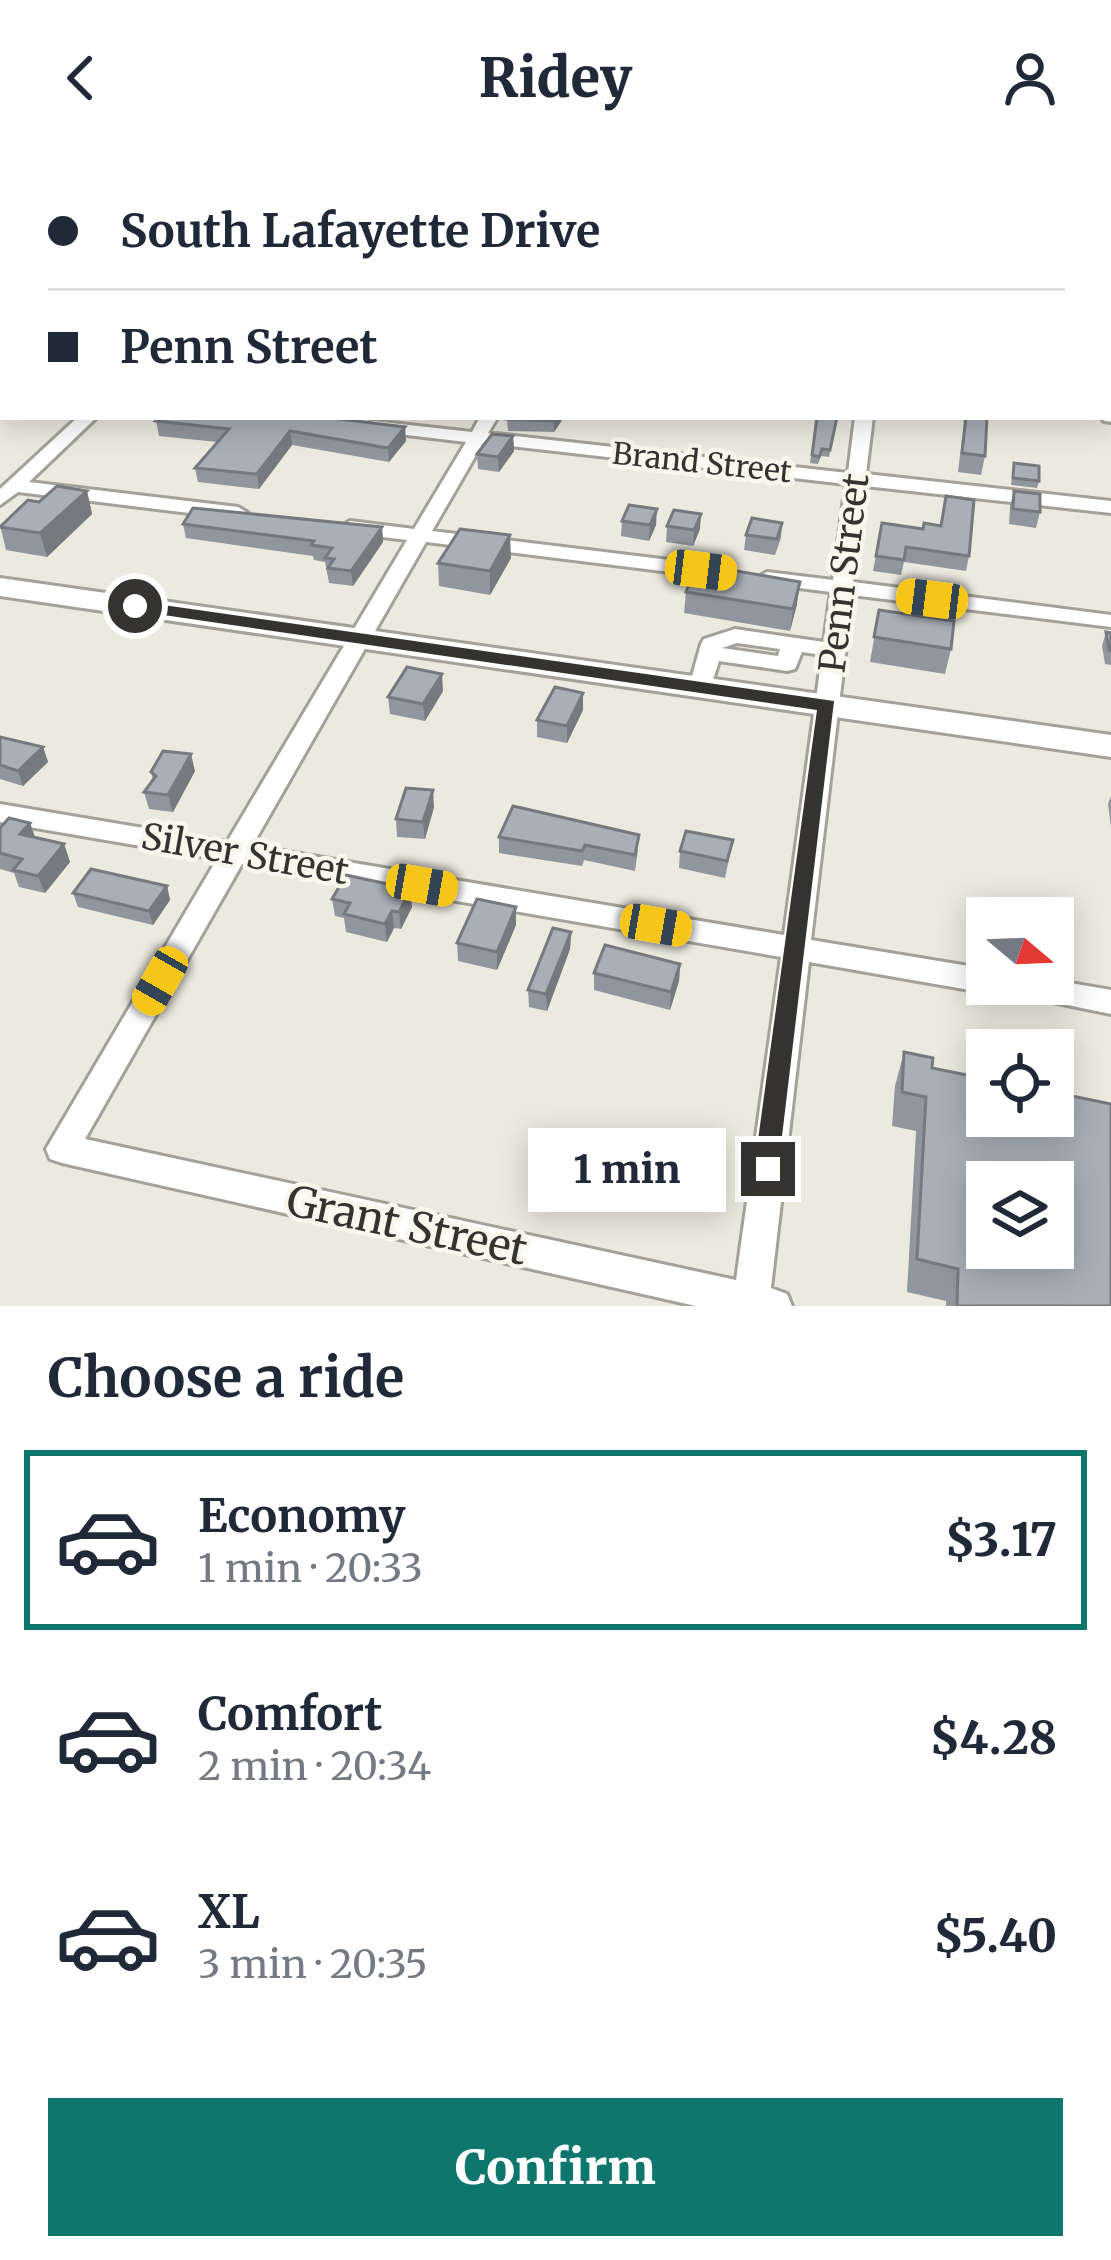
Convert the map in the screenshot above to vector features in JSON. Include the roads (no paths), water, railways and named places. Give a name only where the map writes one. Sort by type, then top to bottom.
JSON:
[{"type":"main road","points":[[0,586],[1111,746]]},
{"type":"street","points":[[7,492],[85,420]]},
{"type":"street","name":"Penn Street","points":[[762,1304],[796,950],[864,420]]},
{"type":"street","name":"Brand Street","points":[[362,425],[483,427],[856,479],[1111,507]]},
{"type":"street","points":[[235,852],[483,427]]},
{"type":"street","points":[[7,492],[253,515]]},
{"type":"street","points":[[324,524],[1111,621]]},
{"type":"street","points":[[701,687],[710,653],[787,664],[793,643],[834,650]]},
{"type":"street","name":"Silver Street","points":[[0,813],[966,978]]},
{"type":"street","name":"Grant Street","points":[[235,852],[62,1149],[762,1304]]},
{"type":"street","points":[[1074,996],[1111,1002]]}]
